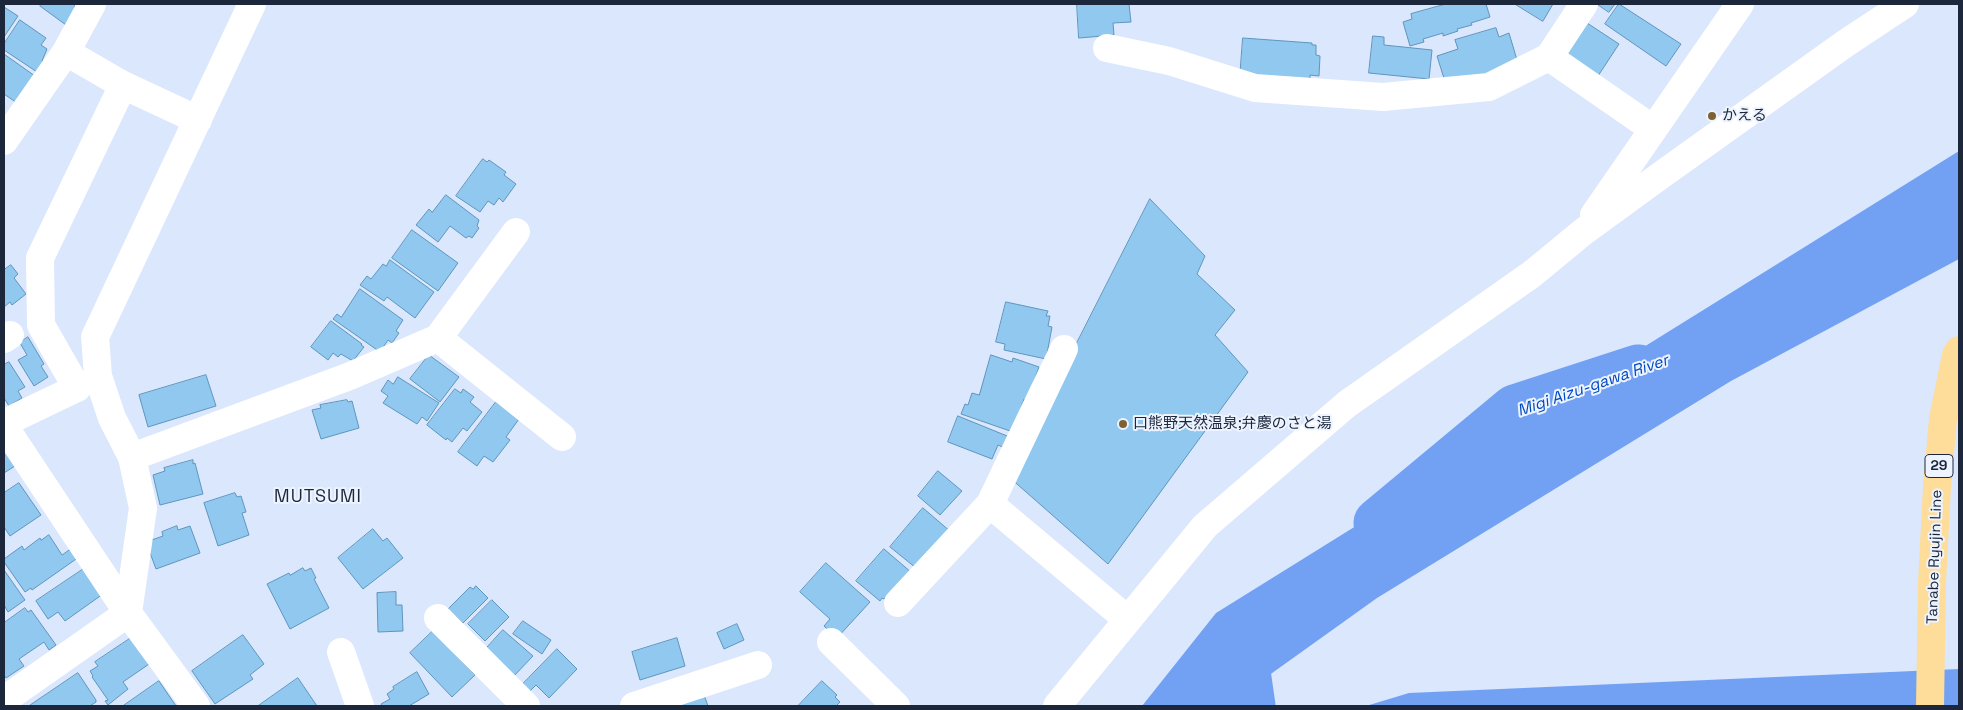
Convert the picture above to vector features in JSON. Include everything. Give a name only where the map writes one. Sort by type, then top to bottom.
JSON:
[{"type":"main road","name":"Tanabe Ryujin Line","points":[[1930,706],[1932,583],[1943,419],[1956,355],[1959,350]]},
{"type":"street","points":[[7,128],[66,52],[92,4]]},
{"type":"street","points":[[4,703],[128,613],[143,508],[132,457],[112,418],[98,376],[95,337],[252,4]]},
{"type":"street","points":[[1107,48],[1169,61],[1255,88],[1383,97],[1489,87],[1550,57],[1584,4]]},
{"type":"street","points":[[1582,232],[1740,4]]},
{"type":"street","points":[[1057,706],[1205,526],[1347,404],[1532,274],[1582,232],[1846,43],[1905,4]]},
{"type":"street","points":[[66,52],[123,85],[198,120]]},
{"type":"street","points":[[1550,57],[1653,129]]},
{"type":"street","points":[[123,85],[40,258],[41,325],[77,388],[4,424],[128,613],[196,706]]},
{"type":"street","points":[[132,457],[350,376],[438,338],[516,232]]},
{"type":"street","points":[[438,338],[562,438]]},
{"type":"street","points":[[898,603],[990,504],[1064,349]]},
{"type":"street","points":[[990,504],[1128,620]]},
{"type":"street","points":[[438,618],[526,706]]},
{"type":"street","points":[[831,642],[896,706]]},
{"type":"street","points":[[341,652],[360,706]]},
{"type":"street","points":[[634,706],[758,665]]},
{"type":"water","points":[[1959,151],[1959,259],[1731,381],[1377,598],[1226,706],[1142,706],[1216,613]]},
{"type":"water","points":[[1959,669],[1959,706],[1366,706],[1409,693]]},
{"type":"building","points":[[42,4],[76,4],[74,7],[77,9],[66,25],[40,6]]},
{"type":"building","points":[[1077,4],[1129,4],[1131,22],[1113,23],[1114,35],[1079,38]]},
{"type":"building","points":[[1446,4],[1486,4],[1490,17],[1457,29],[1458,31],[1443,36],[1443,33],[1423,39],[1424,42],[1410,46],[1403,22],[1412,19],[1411,14]]},
{"type":"building","points":[[1515,4],[1553,4],[1543,21]]},
{"type":"building","points":[[1597,4],[1615,4],[1609,12]]},
{"type":"building","points":[[1619,4],[1681,44],[1666,66],[1605,24]]},
{"type":"building","points":[[4,7],[18,16],[4,37]]},
{"type":"building","points":[[20,20],[46,38],[41,45],[47,49],[42,61],[47,64],[40,74],[4,50],[4,44]]},
{"type":"building","points":[[1584,21],[1619,44],[1596,79],[1561,55]]},
{"type":"building","points":[[1496,28],[1499,37],[1509,33],[1517,60],[1508,69],[1447,88],[1437,56],[1458,49],[1455,40]]},
{"type":"building","points":[[1373,36],[1384,37],[1384,45],[1432,50],[1429,79],[1369,73]]},
{"type":"building","points":[[1243,38],[1312,43],[1312,45],[1316,45],[1316,55],[1320,56],[1319,76],[1310,75],[1310,82],[1240,78]]},
{"type":"building","points":[[4,54],[35,76],[17,103],[4,94]]},
{"type":"building","points":[[483,159],[487,162],[489,160],[506,172],[504,175],[516,184],[503,202],[499,198],[494,205],[488,201],[480,212],[456,196]]},
{"type":"building","points":[[446,195],[479,220],[477,226],[479,228],[472,238],[469,236],[466,238],[450,226],[438,242],[416,225],[429,209],[432,212]]},
{"type":"building","name":"口熊野天然温泉;弁慶のさと湯","points":[[1150,199],[1205,256],[1197,274],[1235,310],[1215,335],[1248,372],[1108,564],[1009,477]]},
{"type":"building","points":[[412,230],[458,263],[438,291],[392,258]]},
{"type":"building","points":[[390,260],[434,292],[415,318],[387,297],[384,301],[360,285],[367,276],[371,279],[383,264],[386,266]]},
{"type":"building","points":[[11,265],[18,274],[14,278],[26,294],[12,305],[10,302],[4,307],[4,270]]},
{"type":"building","points":[[360,289],[403,320],[396,331],[399,333],[392,343],[388,340],[380,352],[333,319],[337,314],[341,317]]},
{"type":"building","points":[[1006,302],[1048,311],[1046,316],[1050,316],[1048,326],[1052,327],[1046,359],[1004,350],[1005,344],[996,342]]},
{"type":"building","points":[[331,321],[364,347],[353,361],[341,354],[338,357],[333,353],[328,360],[311,347]]},
{"type":"building","points":[[28,337],[44,364],[41,366],[48,377],[34,386],[18,360],[27,355],[20,343]]},
{"type":"building","points":[[429,355],[459,377],[440,402],[410,379]]},
{"type":"building","points":[[991,355],[1012,362],[1013,358],[1039,367],[1027,401],[1024,399],[1013,432],[961,414],[965,404],[968,405],[972,393],[979,395]]},
{"type":"building","points":[[9,362],[25,387],[18,391],[22,398],[9,406],[4,398],[4,365]]},
{"type":"building","points":[[206,375],[216,406],[148,427],[139,395]]},
{"type":"building","points":[[398,377],[439,403],[427,421],[422,417],[417,424],[383,403],[388,396],[381,391],[388,380],[393,384]]},
{"type":"building","points":[[455,389],[461,393],[463,389],[474,397],[470,402],[482,412],[467,431],[463,428],[452,442],[447,438],[446,440],[427,425]]},
{"type":"building","points":[[347,400],[348,402],[352,401],[359,428],[321,439],[312,410],[321,408],[320,405]]},
{"type":"building","points":[[496,402],[519,419],[506,437],[510,440],[493,462],[484,456],[477,466],[458,452]]},
{"type":"building","points":[[958,416],[1012,438],[1007,449],[998,445],[992,459],[948,442]]},
{"type":"building","points":[[4,449],[15,466],[4,473]]},
{"type":"building","points":[[193,460],[203,494],[160,505],[153,475],[165,471],[164,468]]},
{"type":"building","points":[[938,471],[962,491],[940,515],[918,496]]},
{"type":"building","points":[[19,483],[41,515],[10,536],[4,527],[4,493]]},
{"type":"building","points":[[235,493],[237,497],[241,496],[246,512],[242,513],[249,535],[218,546],[204,503]]},
{"type":"building","points":[[923,508],[951,532],[921,572],[890,547]]},
{"type":"building","points":[[177,526],[178,530],[190,526],[200,553],[156,569],[146,542],[163,536],[162,532]]},
{"type":"building","points":[[373,529],[383,541],[387,538],[403,558],[363,589],[338,558]]},
{"type":"building","points":[[49,535],[62,555],[72,548],[79,557],[32,590],[31,588],[25,592],[4,562],[4,559],[22,546],[24,550],[40,538],[41,540]]},
{"type":"building","points":[[884,549],[912,573],[880,601],[856,581]]},
{"type":"building","points":[[826,563],[870,602],[837,638],[824,626],[830,619],[800,592]]},
{"type":"building","points":[[85,568],[103,594],[65,621],[58,612],[48,619],[36,601]]},
{"type":"building","points":[[303,568],[305,571],[311,568],[316,578],[314,579],[329,608],[290,629],[267,584]]},
{"type":"building","points":[[4,570],[25,600],[8,612],[4,605]]},
{"type":"building","points":[[476,586],[488,598],[463,623],[448,609],[470,587],[473,589]]},
{"type":"building","points":[[396,592],[396,605],[402,605],[403,631],[378,632],[377,593]]},
{"type":"building","points":[[492,600],[509,617],[485,641],[468,624]]},
{"type":"building","points":[[25,608],[28,612],[31,610],[56,645],[49,650],[44,642],[19,659],[24,666],[6,678],[4,675],[4,623]]},
{"type":"building","points":[[523,621],[551,640],[542,654],[513,634]]},
{"type":"building","points":[[737,624],[744,640],[724,649],[717,633]]},
{"type":"building","points":[[503,630],[533,656],[512,678],[483,652]]},
{"type":"building","points":[[433,631],[475,675],[452,697],[410,653]]},
{"type":"building","points":[[243,635],[264,664],[250,675],[253,679],[215,704],[192,671]]},
{"type":"building","points":[[134,636],[152,662],[123,682],[128,689],[108,705],[105,701],[108,700],[90,671],[98,666],[95,662]]},
{"type":"building","points":[[677,638],[685,666],[640,680],[632,652]]},
{"type":"building","points":[[557,649],[577,669],[549,698],[536,685],[527,694],[520,687]]},
{"type":"building","points":[[417,672],[429,694],[409,706],[382,706],[381,704],[390,699],[387,694],[394,689],[393,687]]},
{"type":"building","points":[[78,673],[96,702],[90,706],[29,706]]},
{"type":"building","points":[[298,678],[317,706],[258,706]]},
{"type":"building","points":[[159,681],[176,706],[123,706]]},
{"type":"building","points":[[822,681],[837,695],[835,697],[840,702],[836,706],[798,706]]},
{"type":"building","points":[[703,692],[708,706],[666,706]]},
{"type":"waterway","name":"Migi Aizu-gawa River","points":[[1379,523],[1515,410],[1638,370]]},
{"type":"waterway","name":"Migi Aizu-gawa River","points":[[1250,706],[1240,637],[1252,627]]},
{"type":"place","name":"かえる","points":[[1712,116]]},
{"type":"place","name":"口熊野天然温泉;弁慶のさと湯","points":[[1123,424]]},
{"type":"district","name":"MUTSUMI","points":[[318,497]]}]
